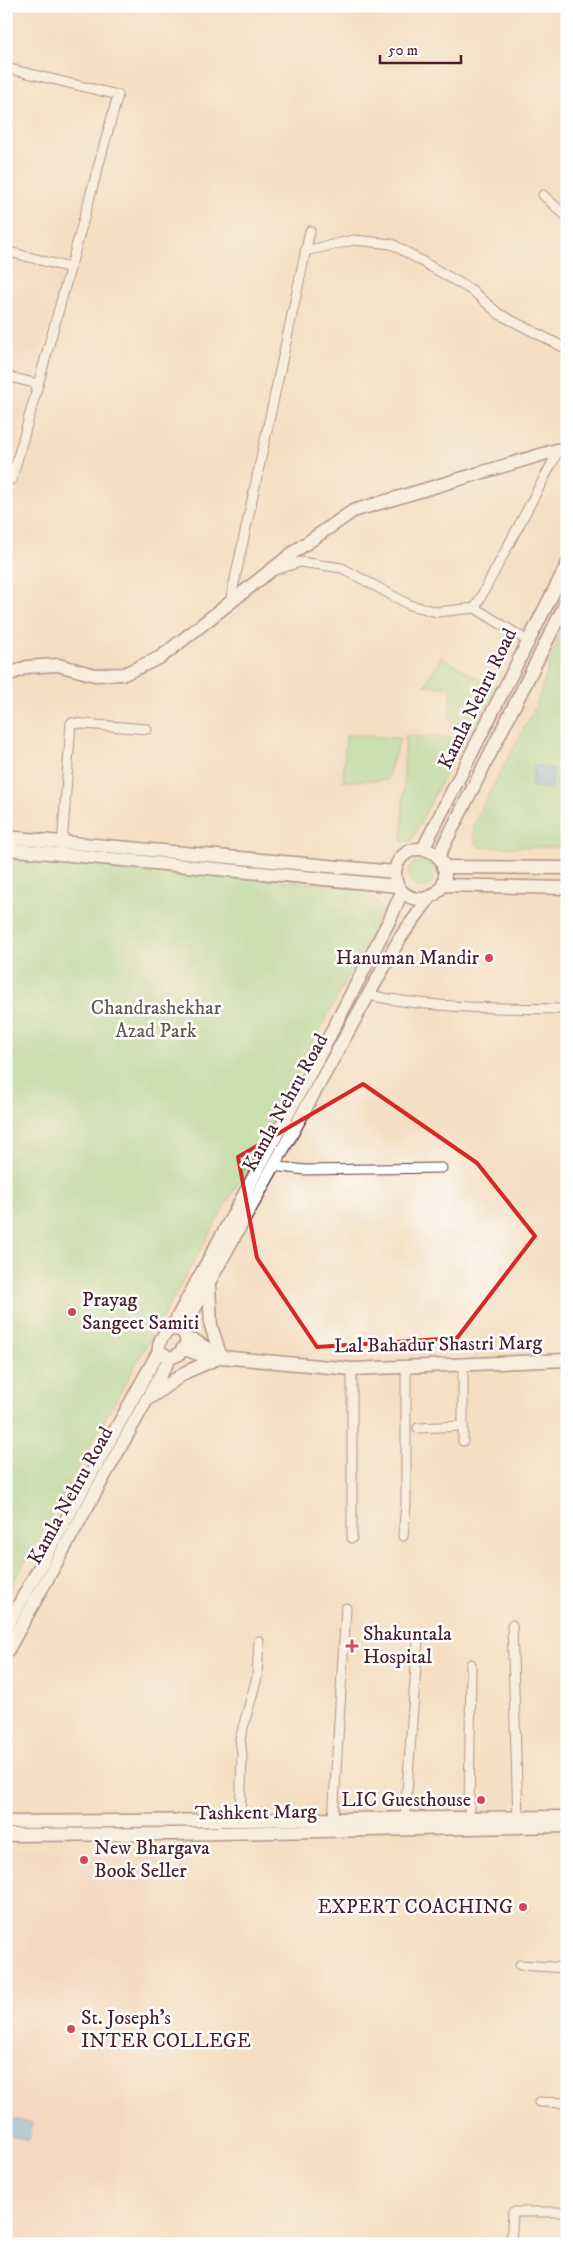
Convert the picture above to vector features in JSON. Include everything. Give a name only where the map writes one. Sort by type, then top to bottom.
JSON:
[{"type":"main road","points":[[6,679],[8,675],[27,667],[49,665],[58,665],[95,675],[124,674],[161,657],[269,572],[353,511],[564,448]]},
{"type":"main road","name":"Kamla Nehru Road","points":[[423,849],[567,565]]},
{"type":"main road","name":"Kamla Nehru Road","points":[[440,862],[567,601]]},
{"type":"main road","points":[[6,837],[62,849],[400,889],[413,898],[430,897],[442,885],[445,877],[440,862],[423,849],[408,852],[402,857],[395,872],[400,889]]},
{"type":"main road","points":[[6,849],[62,849],[395,872]]},
{"type":"main road","points":[[440,862],[567,868]]},
{"type":"main road","points":[[442,885],[567,888]]},
{"type":"main road","name":"Kamla Nehru Road","points":[[181,1337],[315,1064],[390,919],[400,889]]},
{"type":"main road","name":"Kamla Nehru Road","points":[[181,1337],[272,1166],[400,938],[430,897]]},
{"type":"main road","points":[[209,1284],[211,1326],[221,1357]]},
{"type":"main road","points":[[181,1337],[178,1355],[164,1354],[162,1336],[181,1337],[195,1341],[221,1357]]},
{"type":"main road","name":"Kamla Nehru Road","points":[[6,1653],[145,1401],[164,1354]]},
{"type":"main road","name":"Kamla Nehru Road","points":[[6,1628],[164,1354]]},
{"type":"main road","points":[[145,1401],[186,1372],[221,1357]]},
{"type":"main road","name":"Lal Bahadur Shastri Marg","points":[[221,1357],[352,1369],[567,1360]]},
{"type":"main road","name":"Tashkent Marg","points":[[6,1822],[567,1817]]},
{"type":"main road","name":"Tashkent Marg","points":[[6,1834],[181,1834],[567,1826]]},
{"type":"street","points":[[6,68],[118,95],[12,479],[6,477]]},
{"type":"street","points":[[544,195],[567,216]]},
{"type":"street","points":[[230,602],[310,231]]},
{"type":"street","points":[[306,251],[354,240],[392,244],[473,291],[499,314],[567,349]]},
{"type":"street","points":[[6,251],[70,268]]},
{"type":"street","points":[[6,376],[38,384]]},
{"type":"street","points":[[475,608],[564,448]]},
{"type":"street","points":[[269,572],[300,562],[342,568],[410,605],[437,612],[475,608],[528,641]]},
{"type":"street","points":[[62,849],[71,724],[147,729]]},
{"type":"street","points":[[368,995],[405,1003],[567,1009]]},
{"type":"street","points":[[272,1166],[305,1170],[442,1168]]},
{"type":"street","points":[[463,1364],[463,1441]]},
{"type":"street","points":[[403,1536],[406,1504],[406,1366]]},
{"type":"street","points":[[352,1369],[352,1538]]},
{"type":"street","points":[[418,1428],[463,1426]]},
{"type":"street","points":[[333,1819],[346,1608]]},
{"type":"street","points":[[512,1625],[518,1818]]},
{"type":"street","points":[[405,1818],[418,1639]]},
{"type":"street","points":[[240,1820],[242,1754],[240,1739],[257,1676],[258,1641]]},
{"type":"street","points":[[469,1818],[471,1664]]},
{"type":"street","points":[[520,1965],[567,1968]]},
{"type":"street","points":[[539,2102],[567,2103]]},
{"type":"street","points":[[511,2244],[513,2212],[567,2212]]},
{"type":"highlighted area","points":[[363,1084],[477,1163],[535,1236],[457,1338],[317,1347],[257,1258],[238,1157]]},
{"type":"shaded area","points":[[6,255],[62,274],[6,484]]},
{"type":"shaded area","name":"St. Joseph's INTER COLLEGE","points":[[6,1851],[158,1851],[113,2207],[91,2244],[6,2244]]},
{"type":"green space","points":[[566,611],[567,847],[479,847],[475,843],[473,828],[481,809],[537,704]]},
{"type":"green space","points":[[441,657],[497,689],[473,731],[457,728],[456,723],[449,718],[452,688],[425,685]]},
{"type":"green space","points":[[346,735],[400,738],[387,780],[343,781]]},
{"type":"green space","points":[[405,736],[463,738],[411,841],[402,841]]},
{"type":"green space","name":"Chandrashekhar Azad Park","points":[[6,856],[365,888],[383,909],[265,1135],[6,1595]]},
{"type":"green space","points":[[421,861],[430,865],[434,874],[430,883],[421,887],[412,883],[408,874],[412,865]]},
{"type":"water","points":[[534,765],[554,769],[551,789],[531,786]]},
{"type":"water","points":[[6,2118],[33,2123],[29,2140],[6,2135]]},
{"type":"place","name":"Hanuman Mandir","points":[[489,958]]},
{"type":"place","name":"Prayag Sangeet Samiti","points":[[72,1312]]},
{"type":"place","name":"Shakuntala Hospital","points":[[352,1646]]},
{"type":"place","name":"LIC Guesthouse","points":[[481,1800]]},
{"type":"place","name":"New Bhargava Book Seller","points":[[84,1860]]},
{"type":"place","name":"EXPERT COACHING","points":[[523,1907]]},
{"type":"place","name":"St. Joseph's INTER COLLEGE","points":[[71,2029]]}]
